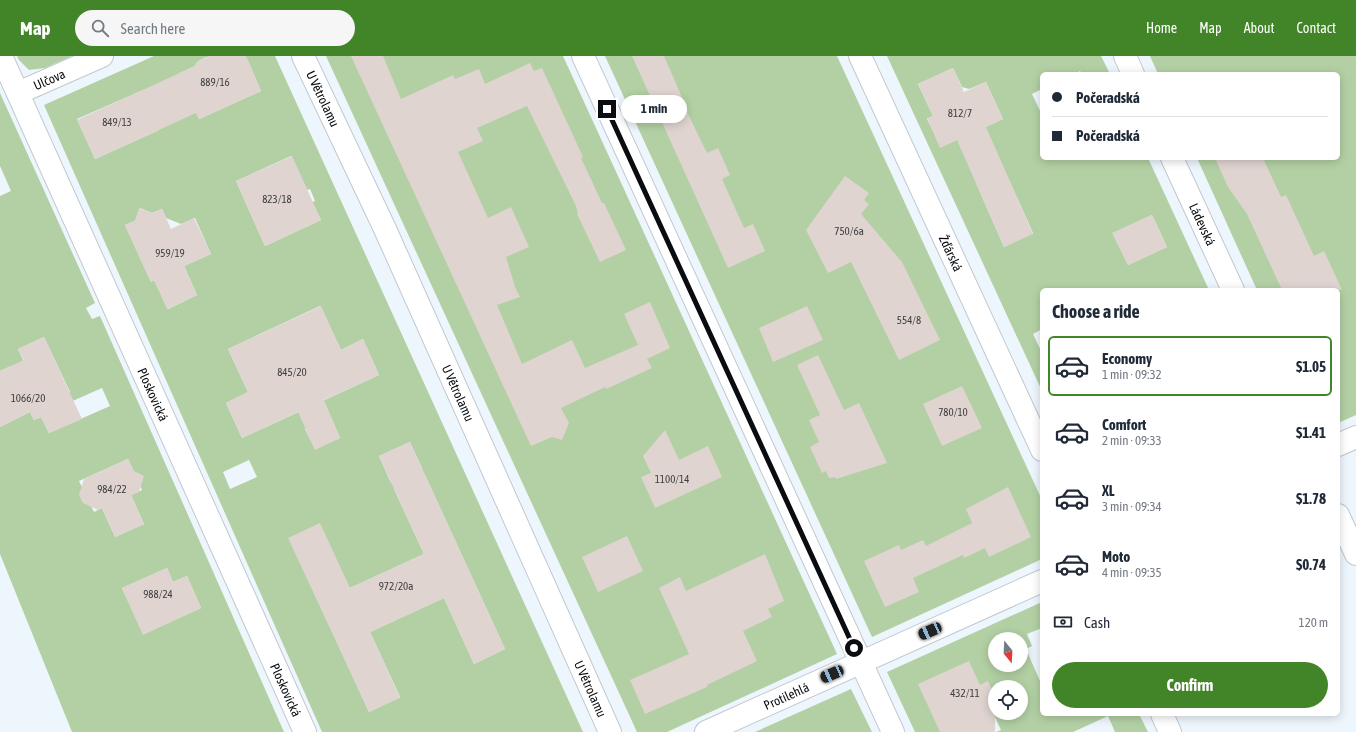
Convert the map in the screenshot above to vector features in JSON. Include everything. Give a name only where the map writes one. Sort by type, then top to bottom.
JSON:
[{"type":"street","name":"Ploskovická","points":[[1,56],[305,732]]},
{"type":"street","name":"Ulčova","points":[[18,93],[102,56]]},
{"type":"street","name":"U Větrolamu","points":[[303,56],[385,229],[610,732]]},
{"type":"street","points":[[583,56],[893,732]]},
{"type":"street","name":"Žďárská","points":[[860,56],[1040,446]]},
{"type":"street","points":[[1125,56],[1132,72]]},
{"type":"street","name":"Ládevská","points":[[1173,160],[1232,288]]},
{"type":"street","points":[[1340,444],[1356,437]]},
{"type":"street","points":[[1340,519],[1356,554]]},
{"type":"street","name":"Protilehlá","points":[[706,732],[1040,582]]},
{"type":"street","points":[[1163,716],[1170,732]]},
{"type":"green space","points":[[17,56],[72,56],[45,68],[29,70]]},
{"type":"green space","points":[[154,56],[214,56],[210,59],[206,57],[197,62],[195,66],[178,74],[199,119],[261,91],[248,61],[240,56],[275,56],[583,732],[322,732],[44,105]],"holes":[[[141,91],[159,130],[95,159],[77,119]],[[291,156],[307,190],[310,189],[315,201],[312,202],[321,220],[265,246],[236,181]],[[140,208],[152,213],[162,209],[166,218],[181,224],[195,218],[211,254],[184,266],[197,295],[168,309],[154,280],[151,282],[125,225],[135,221]],[[320,306],[341,350],[363,339],[379,375],[242,438],[226,403],[248,392],[228,349]],[[331,417],[340,438],[315,449],[305,429]],[[410,442],[422,468],[391,483],[379,456]],[[249,460],[257,477],[230,489],[223,472]],[[425,475],[505,649],[474,664],[444,598],[370,632],[400,697],[369,712],[289,538],[350,588],[424,554],[394,489]]]},
{"type":"green space","points":[[326,56],[563,56],[837,654],[667,732],[637,732]]},
{"type":"green space","points":[[605,56],[837,56],[1040,496],[1040,560],[872,637]]},
{"type":"green space","points":[[887,56],[1101,56],[1109,72],[1040,72],[1040,90],[1032,94],[1040,111],[1040,160],[1149,160],[1208,288],[1040,288],[1040,330],[1033,334],[1040,349],[1040,387]],"holes":[[[953,68],[962,87],[969,89],[986,82],[1003,119],[941,147],[927,119],[933,116],[918,84]],[[1005,171],[1033,233],[1004,247],[976,183]],[[1152,215],[1167,247],[1128,265],[1113,233]]]},
{"type":"green space","points":[[1150,56],[1356,56],[1356,415],[1340,422],[1340,288],[1256,288],[1198,160],[1340,160],[1340,72],[1157,72]]},
{"type":"green space","points":[[0,93],[95,303],[86,308],[92,319],[100,316],[284,732],[72,732],[0,554],[0,427],[30,412],[34,420],[41,417],[49,433],[110,406],[102,388],[34,418],[31,410],[70,392],[44,337],[18,349],[28,370],[11,366],[0,371],[0,196],[11,191],[0,166]],"holes":[[[128,459],[142,490],[131,495],[144,524],[115,537],[102,508],[94,512],[79,481]],[[167,568],[173,582],[187,576],[201,608],[143,634],[122,588]]]},
{"type":"green space","points":[[1040,603],[1040,629],[1028,634],[1028,632],[988,632],[988,672],[1028,672],[1028,654],[1040,681],[1040,716],[1108,716],[1073,732],[996,732],[1001,730],[996,720],[1028,720],[1028,680],[988,680],[988,682],[980,685],[940,732],[915,732],[887,672]]},
{"type":"green space","points":[[1028,636],[1032,646],[1028,648]]},
{"type":"green space","points":[[851,689],[872,732],[755,732]]},
{"type":"green space","points":[[1108,716],[1140,716],[1148,732],[1115,732]]},
{"type":"building","points":[[209,56],[246,56],[261,91],[199,119],[196,113],[95,159],[77,120],[195,66],[197,62]]},
{"type":"building","points":[[351,56],[383,56],[401,99],[453,75],[455,79],[479,69],[485,84],[530,63],[534,71],[542,68],[583,157],[581,158],[626,250],[600,262],[577,214],[576,206],[527,106],[477,128],[483,141],[458,152],[488,218],[511,207],[529,247],[506,257],[515,287],[520,297],[497,305],[522,364],[572,340],[585,368],[638,345],[624,314],[650,302],[670,348],[647,359],[652,368],[606,389],[605,387],[561,408],[569,423],[562,440],[552,437],[531,446]]},
{"type":"building","points":[[632,56],[664,56],[688,111],[687,112],[707,153],[718,148],[730,175],[722,179],[744,228],[753,224],[765,251],[728,268]]},
{"type":"building","points":[[953,68],[964,92],[986,82],[1003,119],[986,127],[1033,234],[1004,247],[957,140],[940,148],[927,118],[933,116],[918,84]]},
{"type":"building","points":[[292,156],[321,220],[265,246],[236,181]]},
{"type":"building","points":[[1216,160],[1264,160],[1281,197],[1286,195],[1314,256],[1324,251],[1342,290],[1340,290],[1340,288],[1281,288],[1247,214],[1228,187]]},
{"type":"building","points":[[845,176],[869,193],[864,200],[869,204],[861,214],[902,262],[940,340],[899,360],[851,262],[828,273],[806,230]]},
{"type":"building","points":[[139,208],[152,213],[162,209],[171,229],[194,218],[211,254],[184,266],[197,295],[167,309],[154,280],[151,282],[125,225],[135,221]]},
{"type":"building","points":[[1152,215],[1167,247],[1128,265],[1112,233]]},
{"type":"building","points":[[321,306],[341,350],[363,339],[379,375],[324,400],[340,438],[315,450],[298,412],[242,438],[226,403],[248,392],[228,349]]},
{"type":"building","points":[[807,306],[823,340],[773,362],[759,328]]},
{"type":"building","points":[[44,337],[82,419],[49,433],[41,417],[34,420],[30,412],[0,427],[0,371],[24,360],[18,349]]},
{"type":"building","points":[[818,355],[844,410],[859,403],[887,463],[836,479],[835,477],[829,478],[826,471],[822,473],[810,447],[819,442],[809,420],[820,415],[797,365]]},
{"type":"building","points":[[962,386],[982,428],[942,446],[923,404]]},
{"type":"building","points":[[665,430],[679,460],[708,446],[722,477],[655,508],[641,477],[651,473],[643,456]]},
{"type":"building","points":[[410,442],[505,649],[474,664],[444,598],[370,632],[400,698],[369,712],[288,538],[320,523],[350,588],[424,554],[379,456]]},
{"type":"building","points":[[128,459],[134,471],[144,476],[139,492],[131,495],[144,524],[115,537],[102,508],[98,510],[83,503],[79,495],[84,479]]},
{"type":"building","points":[[1008,487],[1031,537],[989,557],[985,548],[964,558],[963,555],[913,578],[919,592],[885,607],[864,561],[899,545],[901,550],[923,540],[926,546],[972,523],[966,509]]},
{"type":"building","points":[[627,536],[643,571],[598,592],[582,557]]},
{"type":"building","points":[[765,554],[784,601],[768,609],[772,617],[743,631],[757,661],[707,685],[707,687],[645,714],[630,680],[689,654],[659,588],[680,577],[686,591]]},
{"type":"building","points":[[167,568],[173,582],[187,576],[201,608],[143,635],[122,588]]},
{"type":"building","points":[[969,661],[980,685],[988,681],[988,720],[995,720],[995,732],[940,732],[918,684]]},
{"type":"route","points":[[607,109],[854,648]]}]
